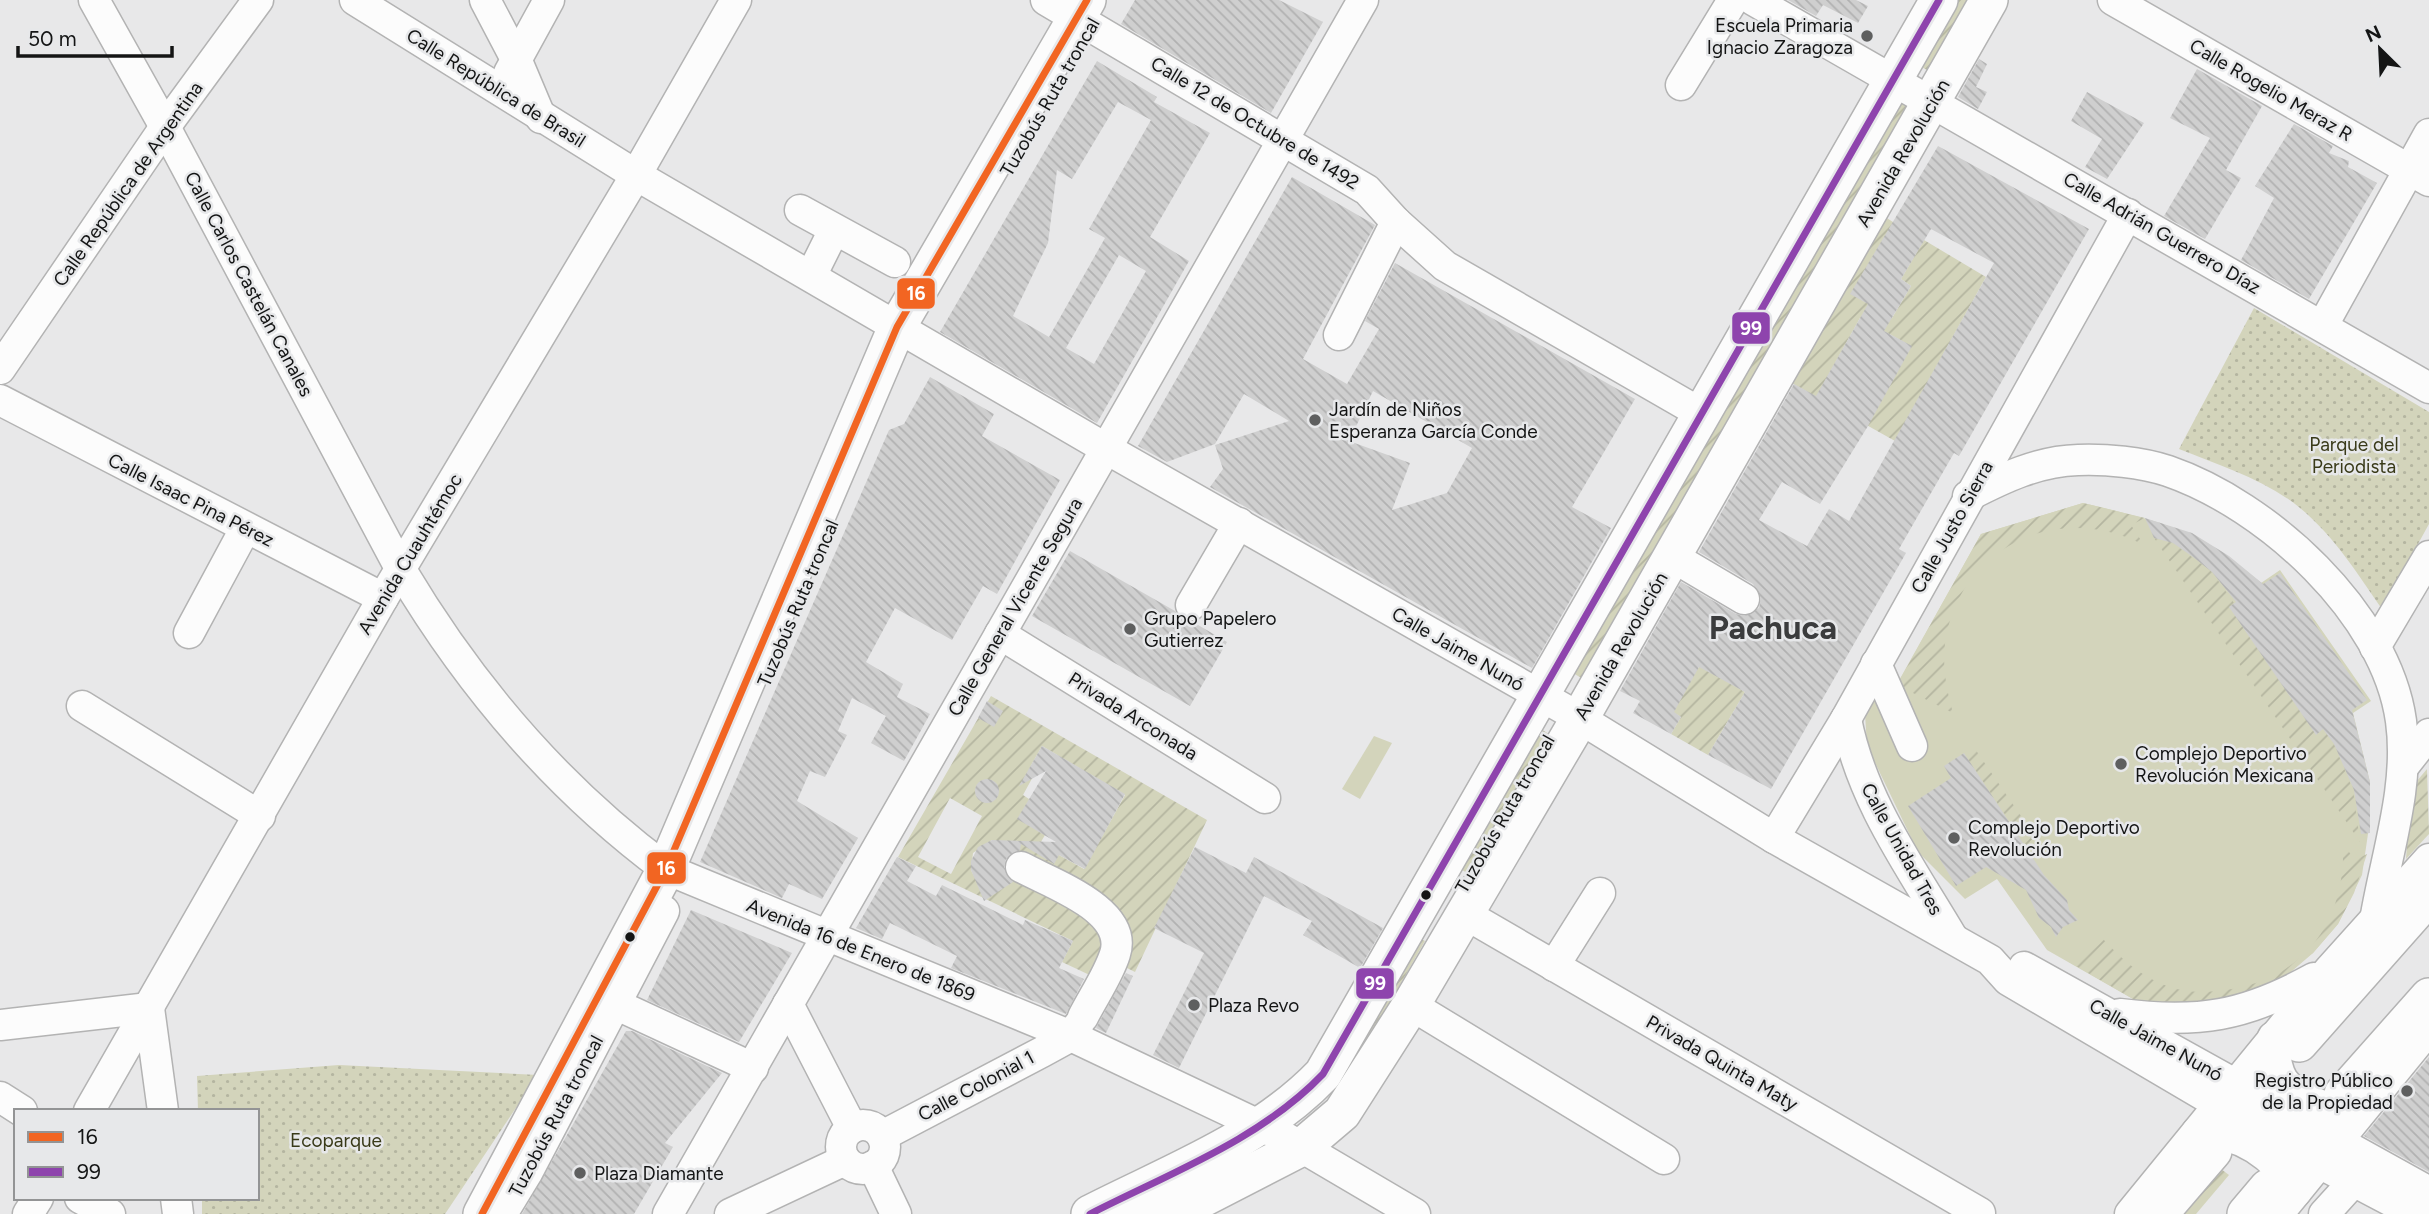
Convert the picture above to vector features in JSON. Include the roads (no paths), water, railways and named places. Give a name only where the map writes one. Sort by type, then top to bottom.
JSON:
[{"type":"main road","name":"Avenida Revolución","points":[[1172,1214],[1283,1137],[1298,1100],[1323,1074],[1562,708],[1673,556],[1915,92],[1939,0]]},
{"type":"main road","name":"Avenida Revolución","points":[[1090,1214],[1342,1113],[1465,914],[1702,414],[1915,92],[1989,0]]},
{"type":"main road","points":[[482,1214],[608,1001],[674,873],[905,331],[1091,11]]},
{"type":"main road","points":[[2286,1040],[2429,896]]},
{"type":"main road","points":[[2357,1095],[2429,997]]},
{"type":"main road","points":[[2160,1214],[2205,1141]]},
{"type":"street","name":"Calle Carlos Castelán Canales","points":[[94,0],[165,127],[401,570]]},
{"type":"street","name":"Calle República de Argentina","points":[[0,369],[165,127],[258,0]]},
{"type":"street","name":"Calle República de Brasil","points":[[355,0],[541,118],[905,331]]},
{"type":"street","points":[[485,0],[517,61],[541,118]]},
{"type":"street","points":[[499,90],[549,0]]},
{"type":"street","name":"Avenida Cuauhtémoc","points":[[90,1109],[383,598],[636,175],[736,0]]},
{"type":"street","name":"Calle 12 de Octubre de 1492","points":[[1046,0],[1091,11],[1367,190],[1396,222],[1445,266],[1702,414]]},
{"type":"street","name":"Calle General Vicente Segura","points":[[668,1214],[1363,0]]},
{"type":"street","points":[[1681,85],[1733,0]]},
{"type":"street","name":"Calle Adrián Guerrero Díaz","points":[[1753,0],[2429,388]]},
{"type":"street","points":[[1562,708],[1915,92],[1972,0]]},
{"type":"street","name":"Calle Rogelio Meraz R","points":[[2113,0],[2419,175]]},
{"type":"street","points":[[2323,325],[2419,175],[2429,134]]},
{"type":"street","points":[[800,210],[895,262]]},
{"type":"street","name":"Calle Justo Sierra","points":[[1774,838],[1846,719],[1968,496],[2128,214]]},
{"type":"street","points":[[1339,335],[1396,222]]},
{"type":"street","points":[[811,276],[834,230]]},
{"type":"street","name":"Calle Jaime Nunó","points":[[905,331],[1562,708],[1774,838],[1952,937],[1990,960],[2008,980],[2228,1095],[2328,1152],[2429,1192]]},
{"type":"street","name":"Calle Isaac Pina Pérez","points":[[0,400],[383,598]]},
{"type":"street","points":[[1968,496],[2020,470],[2077,460],[2121,462],[2167,471],[2229,499],[2289,543],[2349,604],[2375,647],[2401,719],[2403,766],[2376,915]]},
{"type":"street","points":[[1191,605],[1239,523]]},
{"type":"street","points":[[189,634],[245,529]]},
{"type":"street","points":[[1673,556],[1744,599]]},
{"type":"street","points":[[2375,647],[2429,556]]},
{"type":"street","name":"Avenida 16 de Enero de 1869","points":[[401,570],[439,634],[475,684],[552,768],[619,834],[674,873],[826,935],[1077,1026],[1283,1137],[1415,1214]]},
{"type":"street","name":"Privada Arconada","points":[[1000,634],[1265,798]]},
{"type":"street","points":[[1876,664],[1912,747]]},
{"type":"street","points":[[82,706],[260,816]]},
{"type":"street","name":"Calle Unidad Tres","points":[[1846,719],[1867,793],[1952,937]]},
{"type":"street","points":[[2403,766],[2429,734]]},
{"type":"street","points":[[2429,859],[2330,969],[2286,1040],[2277,1067],[2284,1083],[2324,1107],[2344,1110],[2429,1029]]},
{"type":"street","points":[[1021,867],[1106,915],[1116,932],[1115,954],[1077,1026]]},
{"type":"street","points":[[1554,965],[1600,892]]},
{"type":"street","name":"Privada Quinta Maty","points":[[1465,914],[1980,1213]]},
{"type":"street","name":"Calle Jaime Nunó","points":[[1990,960],[2019,964],[2106,1012],[2228,1095]]},
{"type":"street","points":[[2106,1012],[2169,1021],[2216,1016],[2274,1000],[2330,969]]},
{"type":"street","points":[[608,1001],[753,1068]]},
{"type":"street","name":"Tuzobús Ruta troncal","points":[[502,1214],[527,1173],[608,1001]]},
{"type":"street","points":[[788,1004],[852,1128]]},
{"type":"street","points":[[1411,1004],[1664,1159]]},
{"type":"street","points":[[0,1025],[149,1008],[163,1109]]},
{"type":"street","name":"Calle Colonial 1","points":[[881,1136],[1077,1026]]},
{"type":"street","points":[[2130,1214],[2205,1141],[2228,1095],[2286,1040]]},
{"type":"street","points":[[2272,1202],[2328,1152],[2357,1095]]},
{"type":"street","points":[[0,1097],[19,1109]]},
{"type":"street","points":[[730,1214],[883,1156],[881,1136],[872,1127],[852,1128]]},
{"type":"street","points":[[852,1128],[841,1146],[859,1163],[896,1214]]},
{"type":"street","points":[[2205,1141],[2234,1135],[2272,1160],[2272,1202]]},
{"type":"street","points":[[1139,1214],[1283,1137]]},
{"type":"street","name":"Calle Jaime Nunó","points":[[2328,1152],[2354,1181],[2416,1214]]},
{"type":"street","points":[[2324,1214],[2354,1181]]},
{"type":"street","points":[[84,1200],[110,1214]]},
{"type":"place","name":"Escuela Primaria Ignacio Zaragoza","points":[[1867,36]]},
{"type":"place","name":"Jardín de Niños Esperanza García Conde","points":[[1315,420]]},
{"type":"place","name":"Grupo Papelero Gutierrez","points":[[1130,629]]},
{"type":"place","name":"Complejo Deportivo Revolución Mexicana","points":[[2121,764]]},
{"type":"place","name":"Complejo Deportivo Revolución","points":[[1954,838]]},
{"type":"place","name":"Plaza Revo","points":[[1194,1005]]},
{"type":"place","name":"Registro Público de la Propiedad","points":[[2407,1091]]},
{"type":"place","name":"Plaza Diamante","points":[[580,1173]]},
{"type":"district","name":"Pachuca","points":[[1773,627]]},
{"type":"park label","name":"Parque del Periodista","points":[[2354,455]]},
{"type":"park label","name":"Ecoparque","points":[[336,1140]]}]
